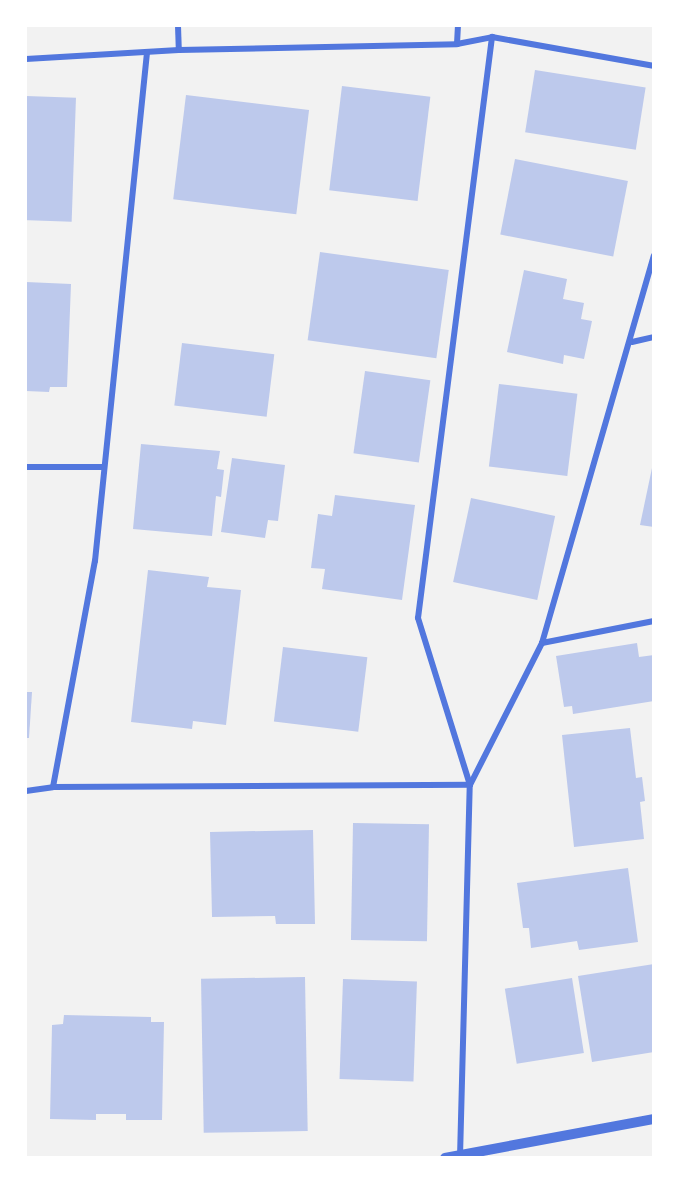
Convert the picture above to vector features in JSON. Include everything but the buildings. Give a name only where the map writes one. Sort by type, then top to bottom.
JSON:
[{"type":"street","points":[[178,26],[179,50]]},
{"type":"street","points":[[457,44],[458,26]]},
{"type":"street","points":[[460,1156],[470,785],[418,618],[492,37]]},
{"type":"street","points":[[26,59],[179,50],[457,44],[492,37],[654,66]]},
{"type":"street","points":[[53,787],[95,561],[147,52]]},
{"type":"street","points":[[470,785],[542,643],[632,342],[654,256]]},
{"type":"street","points":[[632,342],[654,337]]},
{"type":"street","points":[[26,467],[103,467]]},
{"type":"street","points":[[542,643],[654,621]]},
{"type":"street","points":[[26,791],[53,787],[470,785]]},
{"type":"street","points":[[445,1158],[654,1119]]}]
